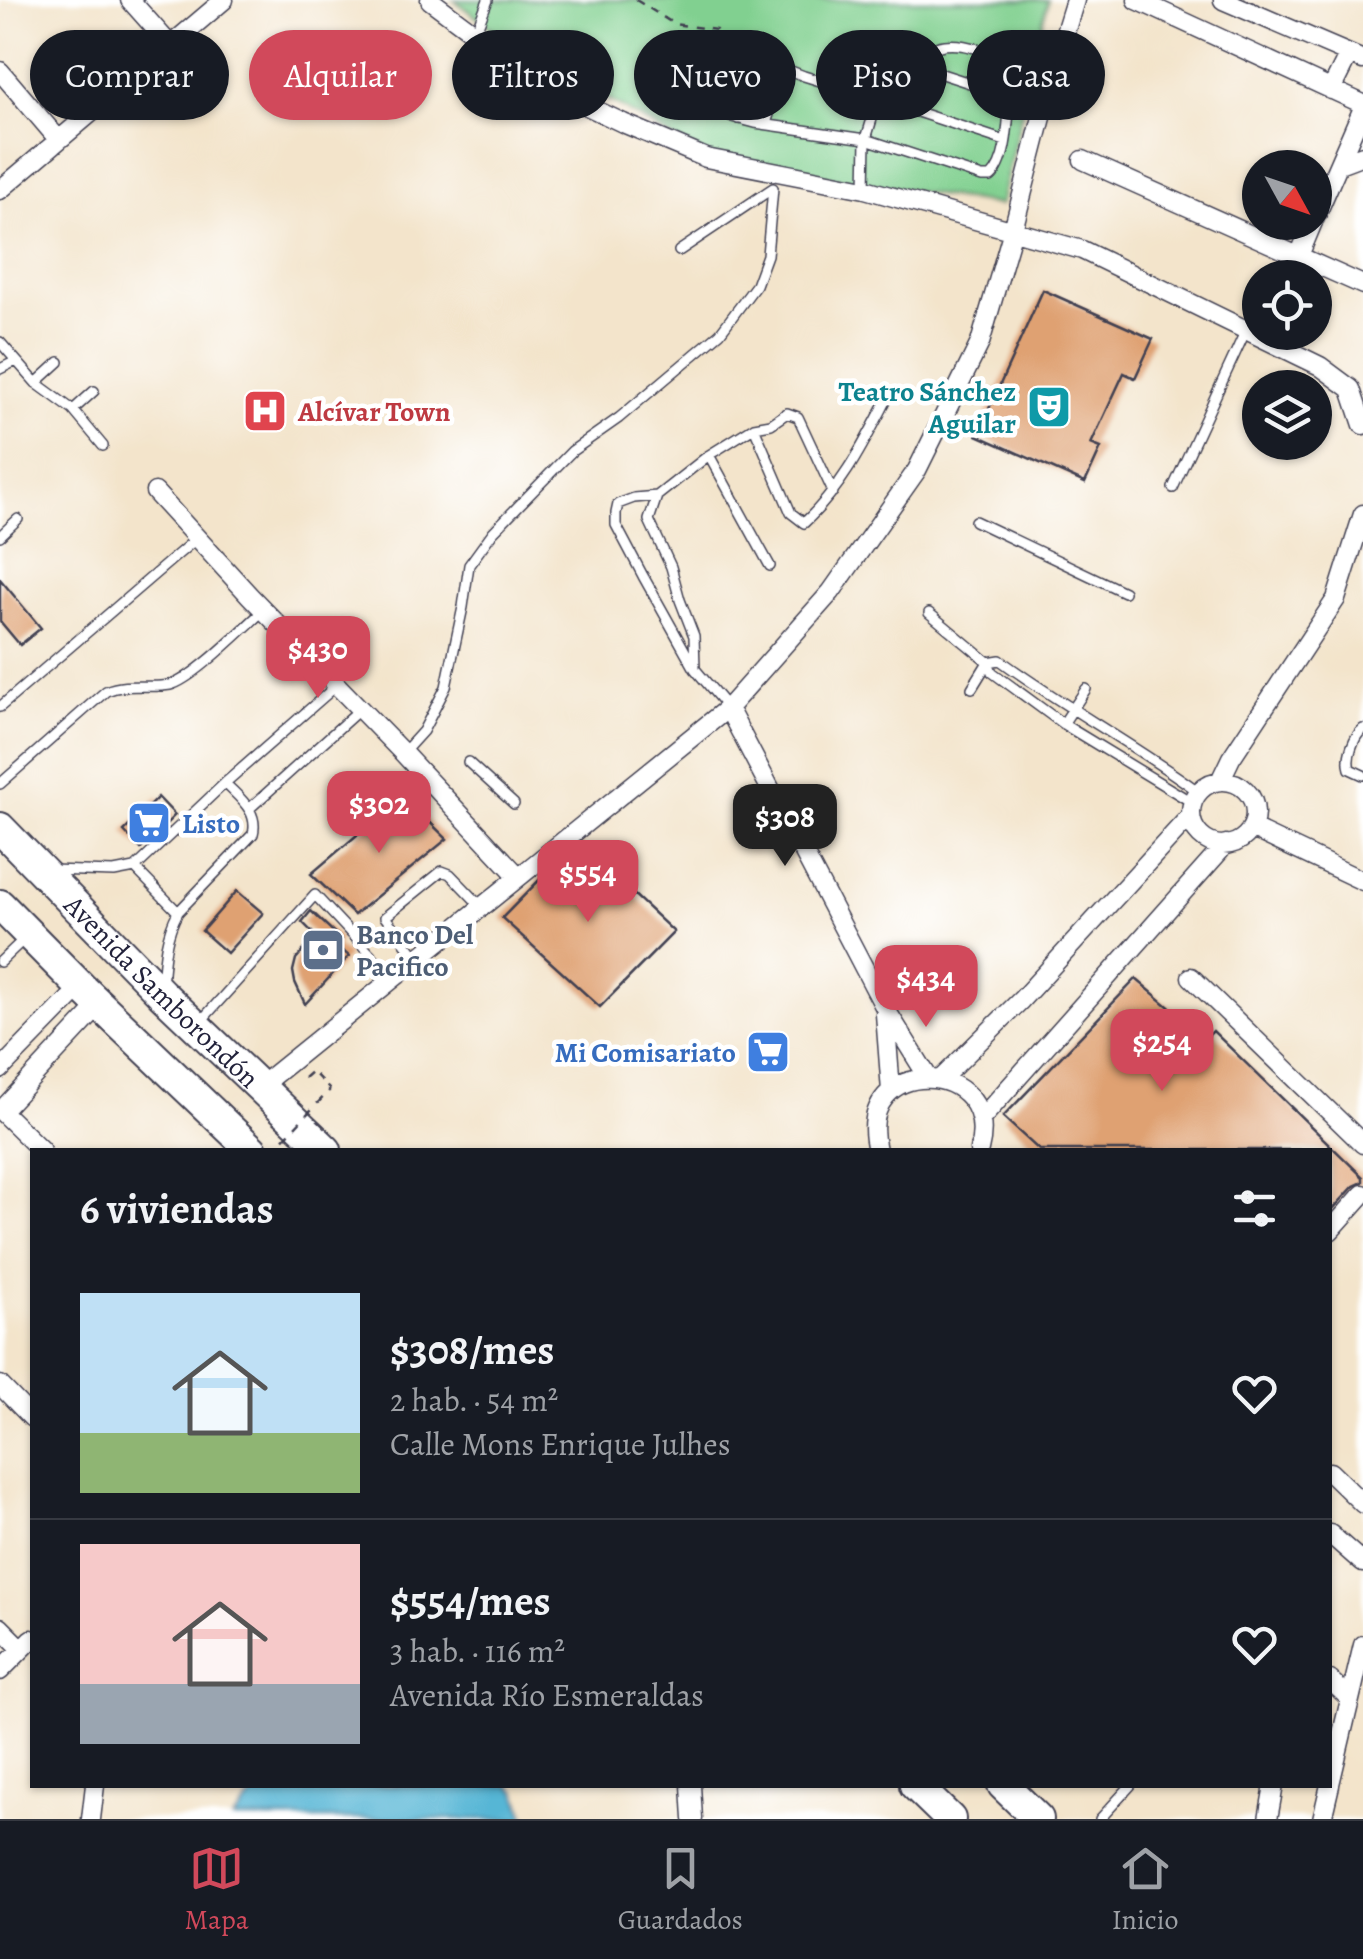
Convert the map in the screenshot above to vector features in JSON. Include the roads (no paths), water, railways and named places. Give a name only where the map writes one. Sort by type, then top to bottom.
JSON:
[{"type":"highway","name":"Avenida Samborondón","points":[[0,828],[162,994],[324,1148]]},
{"type":"highway","points":[[0,840],[34,865]]},
{"type":"highway","name":"Avenida Samborondón","points":[[0,905],[90,996],[253,1148]]},
{"type":"highway","points":[[1008,1788],[1038,1819]]},
{"type":"street","points":[[130,0],[157,30]]},
{"type":"street","points":[[187,30],[224,0]]},
{"type":"street","points":[[430,0],[454,8],[472,30]]},
{"type":"street","points":[[1067,30],[1075,0]]},
{"type":"street","points":[[1137,0],[1363,106],[1332,180]]},
{"type":"street","points":[[1223,0],[1356,57],[1332,90]]},
{"type":"street","points":[[0,71],[58,139]]},
{"type":"street","points":[[614,119],[706,158],[865,189],[1082,250],[1242,328]]},
{"type":"street","points":[[0,190],[80,120]]},
{"type":"street","points":[[259,1087],[728,708],[832,592],[917,470],[980,344],[1041,120]]},
{"type":"street","points":[[1339,164],[1363,154]]},
{"type":"street","points":[[1083,160],[1363,285]]},
{"type":"street","points":[[1298,258],[1306,240]]},
{"type":"street","points":[[1287,350],[1357,389],[1363,423]]},
{"type":"street","points":[[155,492],[359,710],[484,830],[518,876]]},
{"type":"street","points":[[1220,781],[1336,599],[1363,514]]},
{"type":"street","points":[[728,708],[885,1008],[934,1078]]},
{"type":"street","points":[[934,1078],[1021,1000],[1208,784],[1232,782],[1242,787],[1250,795],[1255,817],[1251,828],[1236,842],[1213,843],[1194,827],[1194,803]]},
{"type":"street","points":[[1251,828],[1363,880]]},
{"type":"street","points":[[980,1119],[1226,844]]},
{"type":"street","points":[[1191,977],[1363,1144]]},
{"type":"street","points":[[0,1070],[90,996]]},
{"type":"street","points":[[39,1148],[0,1111],[90,996]]},
{"type":"street","points":[[885,1008],[891,1090]]},
{"type":"street","points":[[877,1148],[876,1112],[891,1090],[902,1083],[934,1078],[954,1084],[975,1105],[982,1134],[980,1148]]},
{"type":"street","points":[[1332,1229],[1363,1194]]},
{"type":"street","points":[[0,1385],[30,1416]]},
{"type":"street","points":[[1332,1474],[1363,1504]]},
{"type":"street","points":[[1332,1536],[1363,1563]]},
{"type":"street","points":[[0,1627],[27,1644],[0,1671]]},
{"type":"street","points":[[1332,1775],[1363,1646]]},
{"type":"street","points":[[1332,1682],[1349,1698]]},
{"type":"street","points":[[91,1819],[95,1788]]},
{"type":"street","points":[[691,1788],[693,1819]]},
{"type":"street","points":[[1268,1819],[1273,1788]]},
{"type":"street","points":[[1322,1819],[1329,1788]]},
{"type":"lane","points":[[477,30],[488,0]]},
{"type":"lane","points":[[744,120],[866,140],[991,177],[997,172],[1007,120]]},
{"type":"lane","points":[[766,124],[767,120]]},
{"type":"lane","points":[[865,189],[866,140],[872,120]]},
{"type":"lane","points":[[942,120],[1005,141]]},
{"type":"lane","points":[[402,753],[424,731],[446,687],[469,564],[493,532],[572,451],[619,418],[720,334],[756,286],[768,254],[773,188],[679,251]]},
{"type":"lane","points":[[1173,488],[1242,339]]},
{"type":"lane","points":[[0,342],[36,383],[73,410],[103,446]]},
{"type":"lane","points":[[0,369],[16,362]]},
{"type":"lane","points":[[36,383],[60,362]]},
{"type":"lane","points":[[73,410],[94,390]]},
{"type":"lane","points":[[754,428],[791,513],[804,523],[826,502],[851,466],[890,394]]},
{"type":"lane","points":[[728,708],[695,669],[616,525],[618,504],[657,496],[710,454],[787,413],[798,417],[833,492]]},
{"type":"lane","points":[[710,454],[770,566]]},
{"type":"lane","points":[[657,496],[650,520],[694,636],[695,669]]},
{"type":"lane","points":[[0,536],[18,519]]},
{"type":"lane","points":[[974,522],[1124,592]]},
{"type":"lane","points":[[0,707],[198,538]]},
{"type":"lane","points":[[0,784],[106,691],[117,686],[172,685],[188,677],[264,610]]},
{"type":"lane","points":[[929,614],[988,662],[992,672],[1063,724],[1194,803]]},
{"type":"lane","points":[[972,688],[988,662],[1000,660],[1168,769],[1194,803]]},
{"type":"lane","points":[[34,865],[114,872],[135,868],[336,686]]},
{"type":"lane","points":[[1063,724],[1086,689]]},
{"type":"lane","points":[[249,808],[359,710]]},
{"type":"lane","points":[[1363,730],[1358,733],[1347,761],[1350,769],[1363,775]]},
{"type":"lane","points":[[1100,748],[1109,732]]},
{"type":"lane","points":[[468,762],[514,804]]},
{"type":"lane","points":[[162,994],[166,944],[178,912],[253,834],[255,825],[249,808],[225,783]]},
{"type":"lane","points":[[135,868],[178,912]]},
{"type":"lane","points":[[418,958],[385,920],[414,894],[446,871],[481,906]]},
{"type":"lane","points":[[196,1026],[314,895],[392,978]]},
{"type":"lane","points":[[0,962],[29,934]]},
{"type":"lane","points":[[1100,1819],[1123,1788]]},
{"type":"water","points":[[259,1788],[513,1788],[526,1819],[233,1819]]},
{"type":"place","name":"Teatro Sánchez Aguilar","points":[[1049,407]]},
{"type":"place","name":"Alcívar Town","points":[[265,411]]},
{"type":"place","name":"Listo","points":[[149,823]]},
{"type":"place","name":"Banco Del Pacifico","points":[[323,950]]},
{"type":"place","name":"Mi Comisariato","points":[[768,1052]]}]
